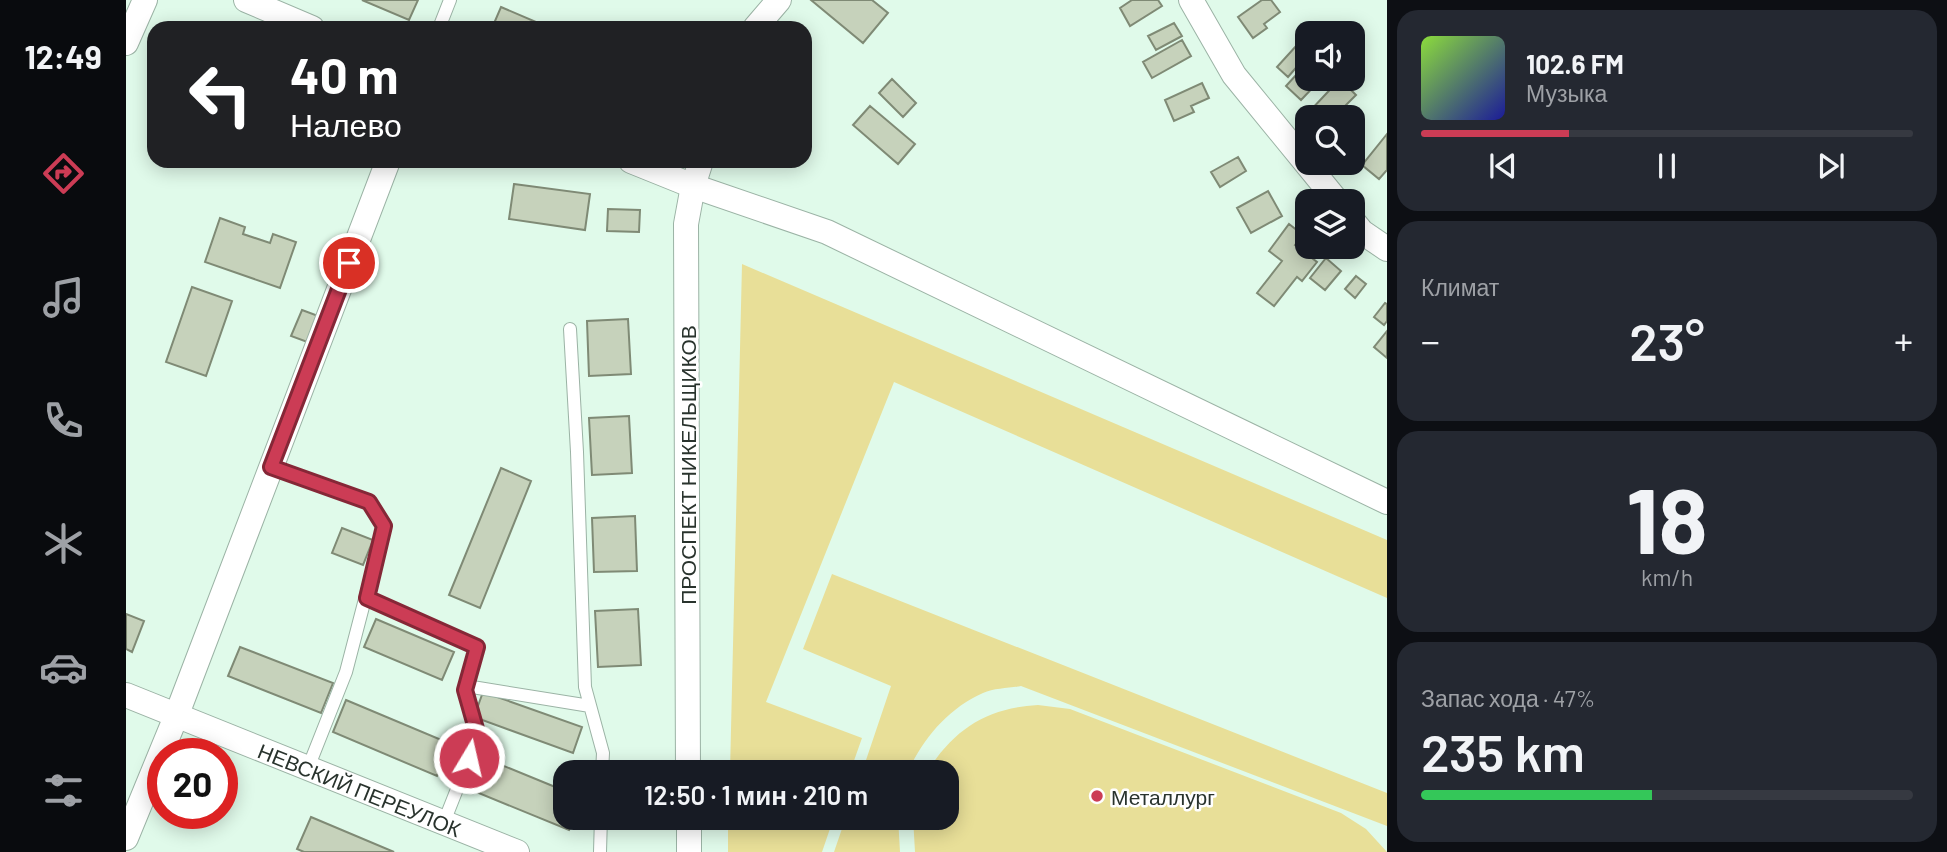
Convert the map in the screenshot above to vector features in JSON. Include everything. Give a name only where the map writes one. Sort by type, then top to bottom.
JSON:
[{"type":"street","points":[[126,43],[145,0]]},
{"type":"street","points":[[246,0],[296,21]]},
{"type":"street","points":[[761,21],[779,0]]},
{"type":"street","points":[[1191,0],[1234,75],[1327,189]]},
{"type":"street","points":[[126,838],[177,715],[385,168]]},
{"type":"street","points":[[648,168],[827,232],[1387,502]]},
{"type":"street","name":"ПРОСПЕКТ НИКЕЛЬЩИКОВ","points":[[688,760],[686,224],[699,168]]},
{"type":"street","points":[[1365,234],[1387,249]]},
{"type":"street","name":"НЕВСКИЙ ПЕРЕУЛОК","points":[[126,695],[517,852]]},
{"type":"street","points":[[689,830],[689,852]]},
{"type":"lane","points":[[442,21],[450,0]]},
{"type":"lane","points":[[570,329],[577,452],[584,687],[603,760]]},
{"type":"lane","points":[[271,467],[369,502],[384,526],[346,672],[308,768]]},
{"type":"lane","points":[[367,598],[477,647],[465,690],[478,736],[444,822]]},
{"type":"lane","points":[[466,685],[590,706]]},
{"type":"lane","points":[[600,852],[601,830]]},
{"type":"shaded area","points":[[742,264],[1387,540],[1387,598],[894,382],[766,702],[862,738],[854,760],[730,760]]},
{"type":"shaded area","points":[[832,574],[1387,793],[1387,826],[1021,686],[987,691],[959,707],[938,725],[914,760],[866,760],[891,686],[803,649]]},
{"type":"shaded area","name":"Металлург","points":[[1038,705],[1070,709],[1341,813],[1366,829],[1387,852],[915,852],[914,830],[959,830],[959,760],[935,760],[937,757],[974,723],[1020,707]]},
{"type":"shaded area","points":[[728,830],[830,830],[822,852],[728,852]]},
{"type":"shaded area","points":[[842,830],[899,830],[900,852],[834,852]]},
{"type":"building","points":[[362,0],[418,0],[409,20]]},
{"type":"building","points":[[811,0],[872,0],[888,13],[863,43]]},
{"type":"building","points":[[1132,0],[1158,0],[1162,6],[1130,26],[1120,8]]},
{"type":"building","points":[[1262,0],[1271,0],[1280,12],[1264,24],[1267,28],[1253,38],[1238,17]]},
{"type":"building","points":[[501,7],[534,21],[495,21]]},
{"type":"building","points":[[1174,23],[1182,36],[1156,50],[1148,36]]},
{"type":"building","points":[[1182,40],[1191,56],[1152,78],[1143,62]]},
{"type":"building","points":[[1295,47],[1295,69],[1288,77],[1277,67]]},
{"type":"building","points":[[1295,76],[1295,91],[1310,91],[1301,100],[1286,86]]},
{"type":"building","points":[[892,79],[916,103],[903,117],[879,93]]},
{"type":"building","points":[[1202,83],[1209,98],[1191,106],[1194,112],[1174,121],[1165,100]]},
{"type":"building","points":[[1329,91],[1352,91],[1356,95],[1346,105],[1316,105]]},
{"type":"building","points":[[870,106],[915,144],[898,164],[853,125]]},
{"type":"building","points":[[1387,134],[1387,170],[1379,179],[1365,167],[1365,161]]},
{"type":"building","points":[[1238,157],[1246,171],[1220,187],[1211,172]]},
{"type":"building","points":[[514,184],[590,194],[585,230],[509,219]]},
{"type":"building","points":[[1268,191],[1282,216],[1251,233],[1237,208]]},
{"type":"building","points":[[608,209],[640,210],[639,232],[607,231]]},
{"type":"building","points":[[220,218],[245,227],[243,234],[270,243],[273,234],[296,242],[280,288],[205,262]]},
{"type":"building","points":[[1289,224],[1295,229],[1295,259],[1313,259],[1317,262],[1302,281],[1297,277],[1274,306],[1257,293],[1282,261],[1269,251]]},
{"type":"building","points":[[1325,259],[1341,271],[1325,290],[1310,278]]},
{"type":"building","points":[[1356,276],[1366,284],[1355,298],[1345,289]]},
{"type":"building","points":[[192,287],[232,301],[206,376],[166,362]]},
{"type":"building","points":[[1385,303],[1387,321],[1384,325],[1374,317]]},
{"type":"building","points":[[302,310],[321,317],[310,343],[291,336]]},
{"type":"building","points":[[628,319],[631,374],[589,376],[587,321]]},
{"type":"building","points":[[1387,331],[1387,358],[1374,347]]},
{"type":"building","points":[[629,416],[632,473],[592,475],[589,418]]},
{"type":"building","points":[[501,468],[531,481],[480,608],[449,595]]},
{"type":"building","points":[[635,516],[637,571],[594,572],[592,518]]},
{"type":"building","points":[[342,528],[373,540],[363,565],[332,553]]},
{"type":"building","points":[[638,609],[641,665],[598,667],[595,611]]},
{"type":"building","points":[[126,614],[144,621],[132,652],[126,649]]},
{"type":"building","points":[[376,619],[454,652],[442,680],[364,647]]},
{"type":"building","points":[[240,647],[333,683],[321,713],[228,676]]},
{"type":"building","points":[[483,692],[582,727],[573,753],[474,717]]},
{"type":"building","points":[[346,700],[451,744],[437,776],[333,732]]},
{"type":"building","points":[[477,755],[553,786],[553,823],[464,787]]},
{"type":"building","points":[[311,817],[394,852],[304,852],[297,849]]},
{"type":"place","name":"Металлург","points":[[1097,796]]},
{"type":"route","points":[[349,263],[271,467],[369,502],[384,526],[367,598],[477,647],[465,690],[478,736],[469,758]]}]
